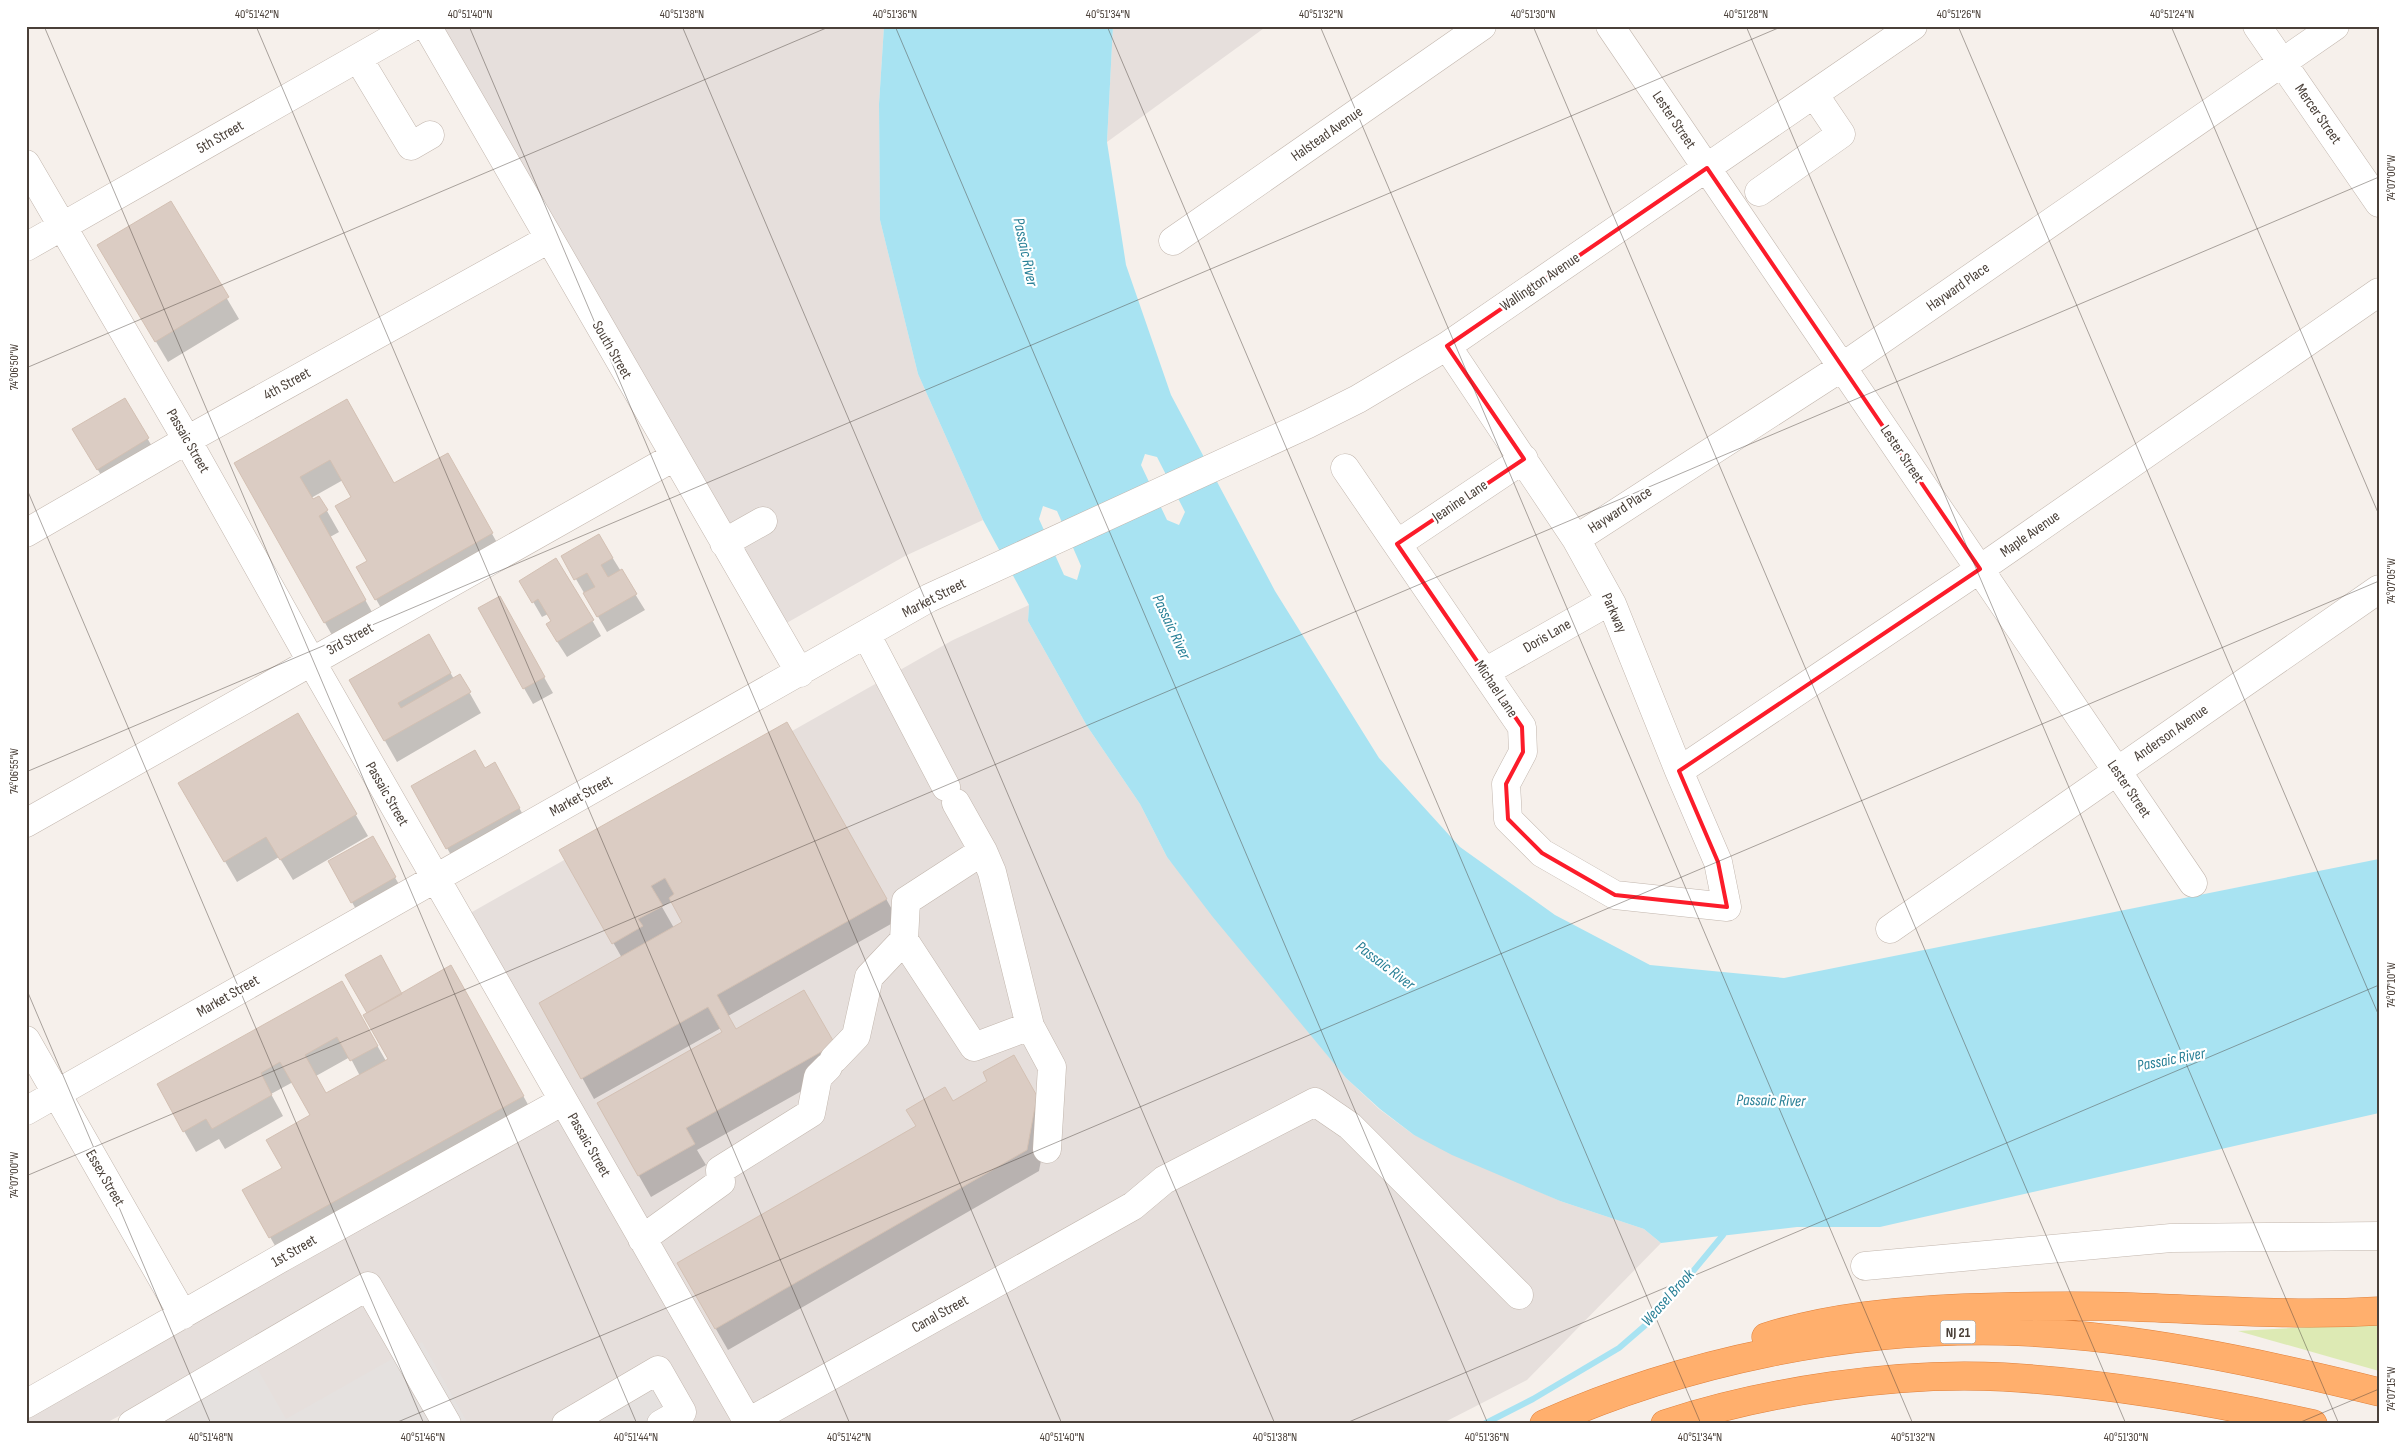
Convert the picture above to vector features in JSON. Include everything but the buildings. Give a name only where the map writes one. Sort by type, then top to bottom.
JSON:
[{"type":"highway","points":[[1606,1400],[1661,1374],[1715,1353],[1772,1335],[1831,1321],[1887,1313],[2067,1306],[2298,1314],[2379,1311]]},
{"type":"highway","name":"NJ 21","points":[[1544,1424],[1606,1400],[1715,1365],[1784,1350],[1889,1336],[2003,1331],[2132,1342],[2272,1368],[2379,1392]]},
{"type":"highway","points":[[1665,1424],[1782,1394],[1911,1379],[1993,1377],[2059,1381],[2191,1398],[2314,1424]]},
{"type":"street","name":"5th Street","points":[[26,247],[414,26]]},
{"type":"street","name":"South Street","points":[[427,26],[800,673]]},
{"type":"street","name":"Halstead Avenue","points":[[1173,241],[1482,26]]},
{"type":"street","name":"Lester Street","points":[[1610,26],[2193,883]]},
{"type":"street","name":"Wallington Avenue","points":[[1145,500],[1358,399],[1447,346],[1913,26]]},
{"type":"street","name":"Mercer Street","points":[[2257,26],[2379,203]]},
{"type":"street","name":"Hayward Place","points":[[1576,539],[1842,367],[2335,26]]},
{"type":"street","points":[[358,58],[411,146],[430,135]]},
{"type":"street","points":[[1759,192],[1841,134],[1814,94]]},
{"type":"street","name":"Passaic Street","points":[[26,164],[64,226],[187,440],[311,661],[747,1423]]},
{"type":"street","name":"4th Street","points":[[26,533],[187,440],[549,239]]},
{"type":"street","name":"Maple Avenue","points":[[1679,771],[1980,569],[2379,292]]},
{"type":"street","name":"Parkway","points":[[1447,346],[1576,539],[1610,601],[1718,862],[1727,907]]},
{"type":"street","name":"3rd Street","points":[[26,823],[674,457]]},
{"type":"street","name":"Jeanine Lane","points":[[1397,544],[1524,459]]},
{"type":"street","name":"Michael Lane","points":[[1345,468],[1522,727],[1523,752],[1506,784],[1508,819],[1542,853],[1615,895],[1727,907]]},
{"type":"street","name":"Market Street","points":[[26,1111],[929,598],[1145,500]]},
{"type":"street","points":[[724,543],[763,521]]},
{"type":"street","name":"Anderson Avenue","points":[[1890,929],[2379,589]]},
{"type":"street","name":"Doris Lane","points":[[1485,672],[1610,601]]},
{"type":"street","points":[[866,634],[951,795],[983,851],[992,872],[1030,1026],[1052,1067],[1047,1149]]},
{"type":"street","points":[[983,851],[906,902],[904,940],[974,1048],[1030,1026]]},
{"type":"street","points":[[642,1239],[721,1182],[720,1170],[811,1113],[818,1077],[856,1036],[869,977],[904,940]]},
{"type":"street","name":"Essex Street","points":[[26,1040],[183,1315]]},
{"type":"street","name":"1st Street","points":[[26,1404],[563,1100]]},
{"type":"street","name":"Canal Street","points":[[747,1423],[1133,1206],[1164,1180],[1315,1102],[1350,1126],[1519,1295]]},
{"type":"street","points":[[1865,1266],[2171,1238],[2379,1236]]},
{"type":"street","points":[[132,1424],[368,1286],[447,1424]]},
{"type":"street","points":[[566,1424],[658,1370],[682,1412],[661,1424]]},
{"type":"highlighted area","points":[[1707,168],[1980,569],[1679,771],[1718,862],[1727,907],[1615,895],[1542,853],[1508,819],[1506,784],[1523,752],[1522,727],[1397,544],[1524,459],[1447,346]]},
{"type":"shaded area","points":[[428,26],[884,26],[879,104],[880,220],[918,374],[983,520],[905,556],[776,629]]},
{"type":"shaded area","points":[[1113,26],[1267,26],[1107,142]]},
{"type":"shaded area","points":[[1029,605],[1028,621],[1087,726],[1140,804],[1167,857],[1346,1078],[1379,1109],[1414,1135],[1560,1201],[1644,1229],[1661,1243],[1527,1380],[1441,1424],[278,1424],[246,1349],[104,1424],[26,1424],[26,1404],[557,1098],[458,920],[953,640]]},
{"type":"shaded area","points":[[422,1342],[468,1424],[114,1424],[246,1349],[286,1419]]},
{"type":"shaded area","points":[[662,1366],[678,1424],[560,1424]]},
{"type":"green space","points":[[2379,1323],[2379,1371],[2238,1331]]},
{"type":"water","name":"Passaic River","points":[[884,26],[1113,26],[1107,142],[1126,265],[1171,395],[1275,591],[1379,758],[1460,847],[1555,915],[1650,965],[1784,978],[2379,859],[2379,1113],[1880,1227],[1797,1227],[1661,1243],[1644,1229],[1560,1201],[1452,1155],[1414,1135],[1380,1109],[1346,1078],[1212,916],[1167,857],[1140,804],[1087,726],[1028,621],[1029,605],[983,520],[918,374],[880,220],[879,104]],"holes":[[[1145,454],[1157,457],[1185,512],[1179,525],[1167,520],[1141,465]],[[1043,506],[1057,511],[1081,566],[1077,580],[1064,575],[1039,519]]]},
{"type":"waterway","name":"Weasel Brook","points":[[1484,1424],[1533,1399],[1619,1348],[1656,1316],[1723,1235],[1726,1228]]}]
